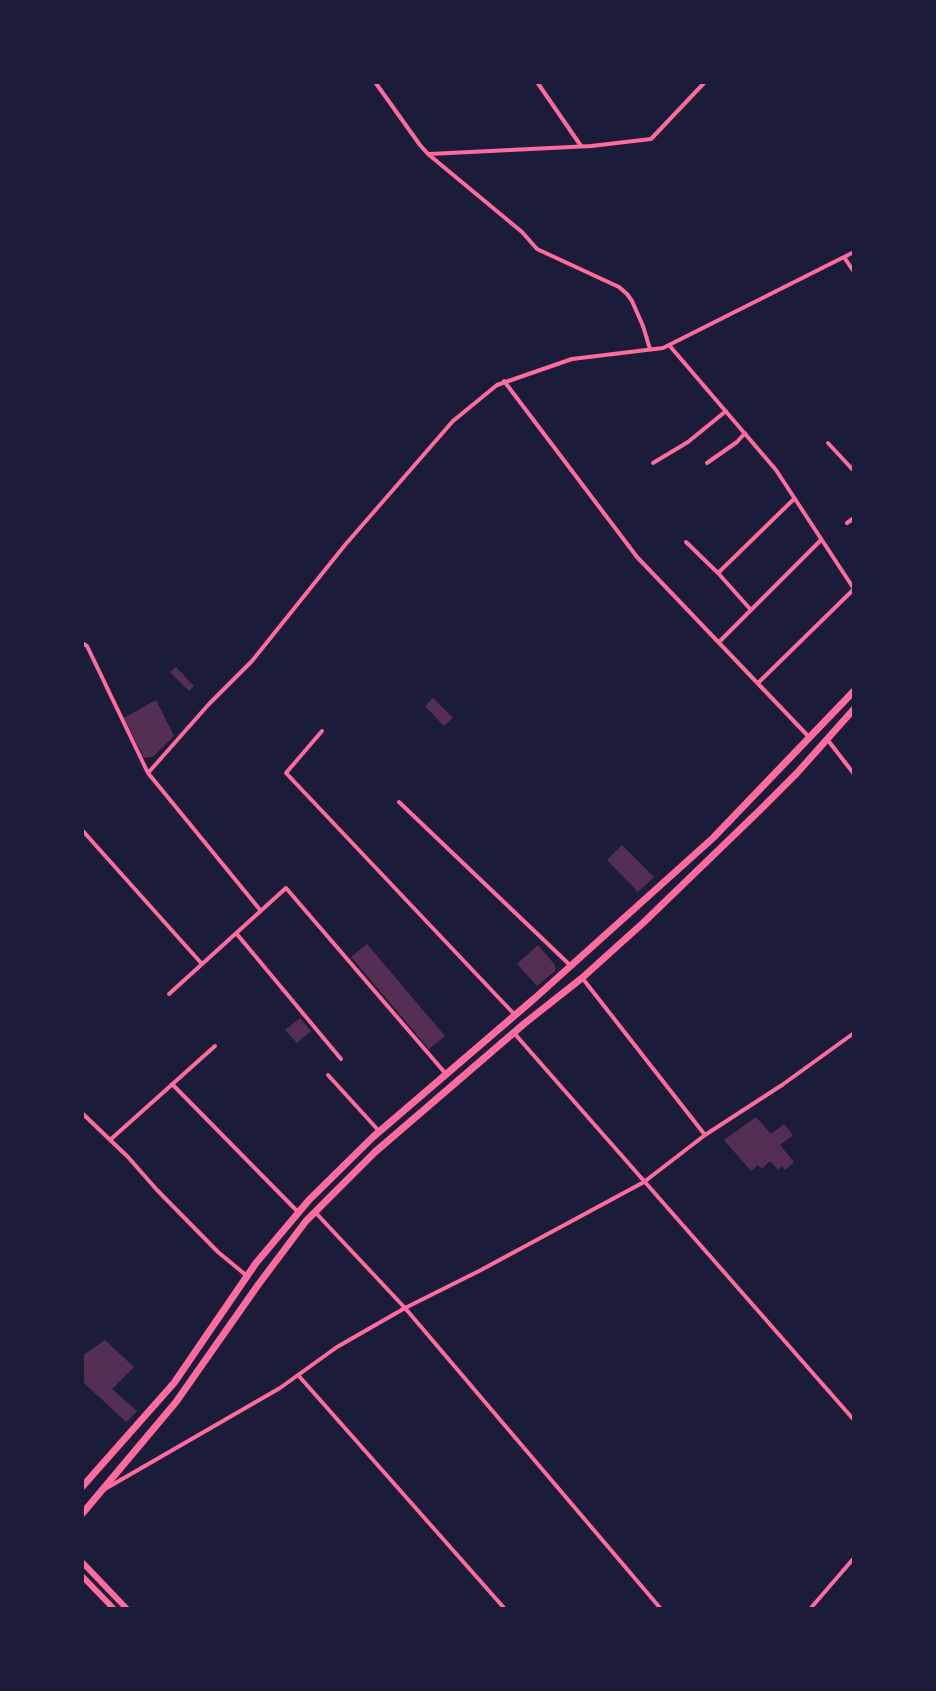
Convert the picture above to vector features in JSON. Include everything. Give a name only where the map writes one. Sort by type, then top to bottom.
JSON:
[{"type":"highway","points":[[82,1487],[174,1383],[256,1263],[299,1213],[379,1131],[571,966],[713,838],[854,691]]},
{"type":"highway","points":[[82,1514],[176,1402],[258,1285],[315,1212],[375,1152],[582,978],[728,843],[854,709]]},
{"type":"main road","points":[[82,1562],[127,1609]]},
{"type":"main road","points":[[82,1576],[114,1609]]},
{"type":"street","points":[[375,82],[428,154],[522,232],[537,249],[619,287],[627,294],[643,326],[650,349]]},
{"type":"street","points":[[537,82],[581,146]]},
{"type":"street","points":[[428,154],[651,139],[705,82]]},
{"type":"street","points":[[148,773],[252,661],[345,545],[453,421],[497,385],[572,359],[663,348],[854,252]]},
{"type":"street","points":[[844,257],[854,272]]},
{"type":"street","points":[[669,345],[776,470],[854,589],[758,683]]},
{"type":"street","points":[[504,381],[637,557],[809,737]]},
{"type":"street","points":[[653,463],[688,442],[726,411]]},
{"type":"street","points":[[707,463],[745,433]]},
{"type":"street","points":[[828,443],[854,471]]},
{"type":"street","points":[[718,573],[794,499]]},
{"type":"street","points":[[847,523],[854,518]]},
{"type":"street","points":[[719,642],[821,540]]},
{"type":"street","points":[[686,542],[751,610]]},
{"type":"street","points":[[82,643],[87,646],[148,773],[261,911]]},
{"type":"street","points":[[322,731],[286,773],[515,1015]]},
{"type":"street","points":[[827,739],[854,774]]},
{"type":"street","points":[[399,802],[571,966]]},
{"type":"street","points":[[82,830],[202,964]]},
{"type":"street","points":[[169,994],[286,888],[446,1074]]},
{"type":"street","points":[[236,933],[341,1059]]},
{"type":"street","points":[[582,978],[705,1135]]},
{"type":"street","points":[[514,1033],[854,1420]]},
{"type":"street","points":[[99,1492],[246,1408],[337,1347],[405,1308],[644,1182],[705,1135],[854,1033]]},
{"type":"street","points":[[110,1140],[215,1046]]},
{"type":"street","points":[[328,1075],[379,1131]]},
{"type":"street","points":[[172,1084],[299,1213]]},
{"type":"street","points":[[82,1113],[218,1252],[247,1276]]},
{"type":"street","points":[[315,1212],[405,1308],[661,1609]]},
{"type":"street","points":[[298,1375],[505,1609]]},
{"type":"street","points":[[810,1609],[854,1558]]},
{"type":"building","points":[[176,667],[194,686],[189,691],[170,672]]},
{"type":"building","points":[[433,698],[453,718],[444,726],[425,706]]},
{"type":"building","points":[[156,700],[174,736],[153,757],[144,758],[124,718]]},
{"type":"building","points":[[622,845],[654,877],[638,892],[607,860]]},
{"type":"building","points":[[367,944],[445,1036],[429,1049],[351,957]]},
{"type":"building","points":[[538,945],[555,965],[555,971],[537,986],[517,964]]},
{"type":"building","points":[[300,1018],[311,1031],[297,1043],[285,1030]]},
{"type":"building","points":[[756,1117],[771,1134],[784,1124],[793,1135],[780,1145],[794,1162],[785,1170],[782,1166],[778,1170],[770,1161],[762,1169],[758,1165],[751,1171],[724,1140]]},
{"type":"building","points":[[105,1340],[134,1367],[112,1389],[137,1411],[126,1422],[82,1381],[82,1356]]}]
